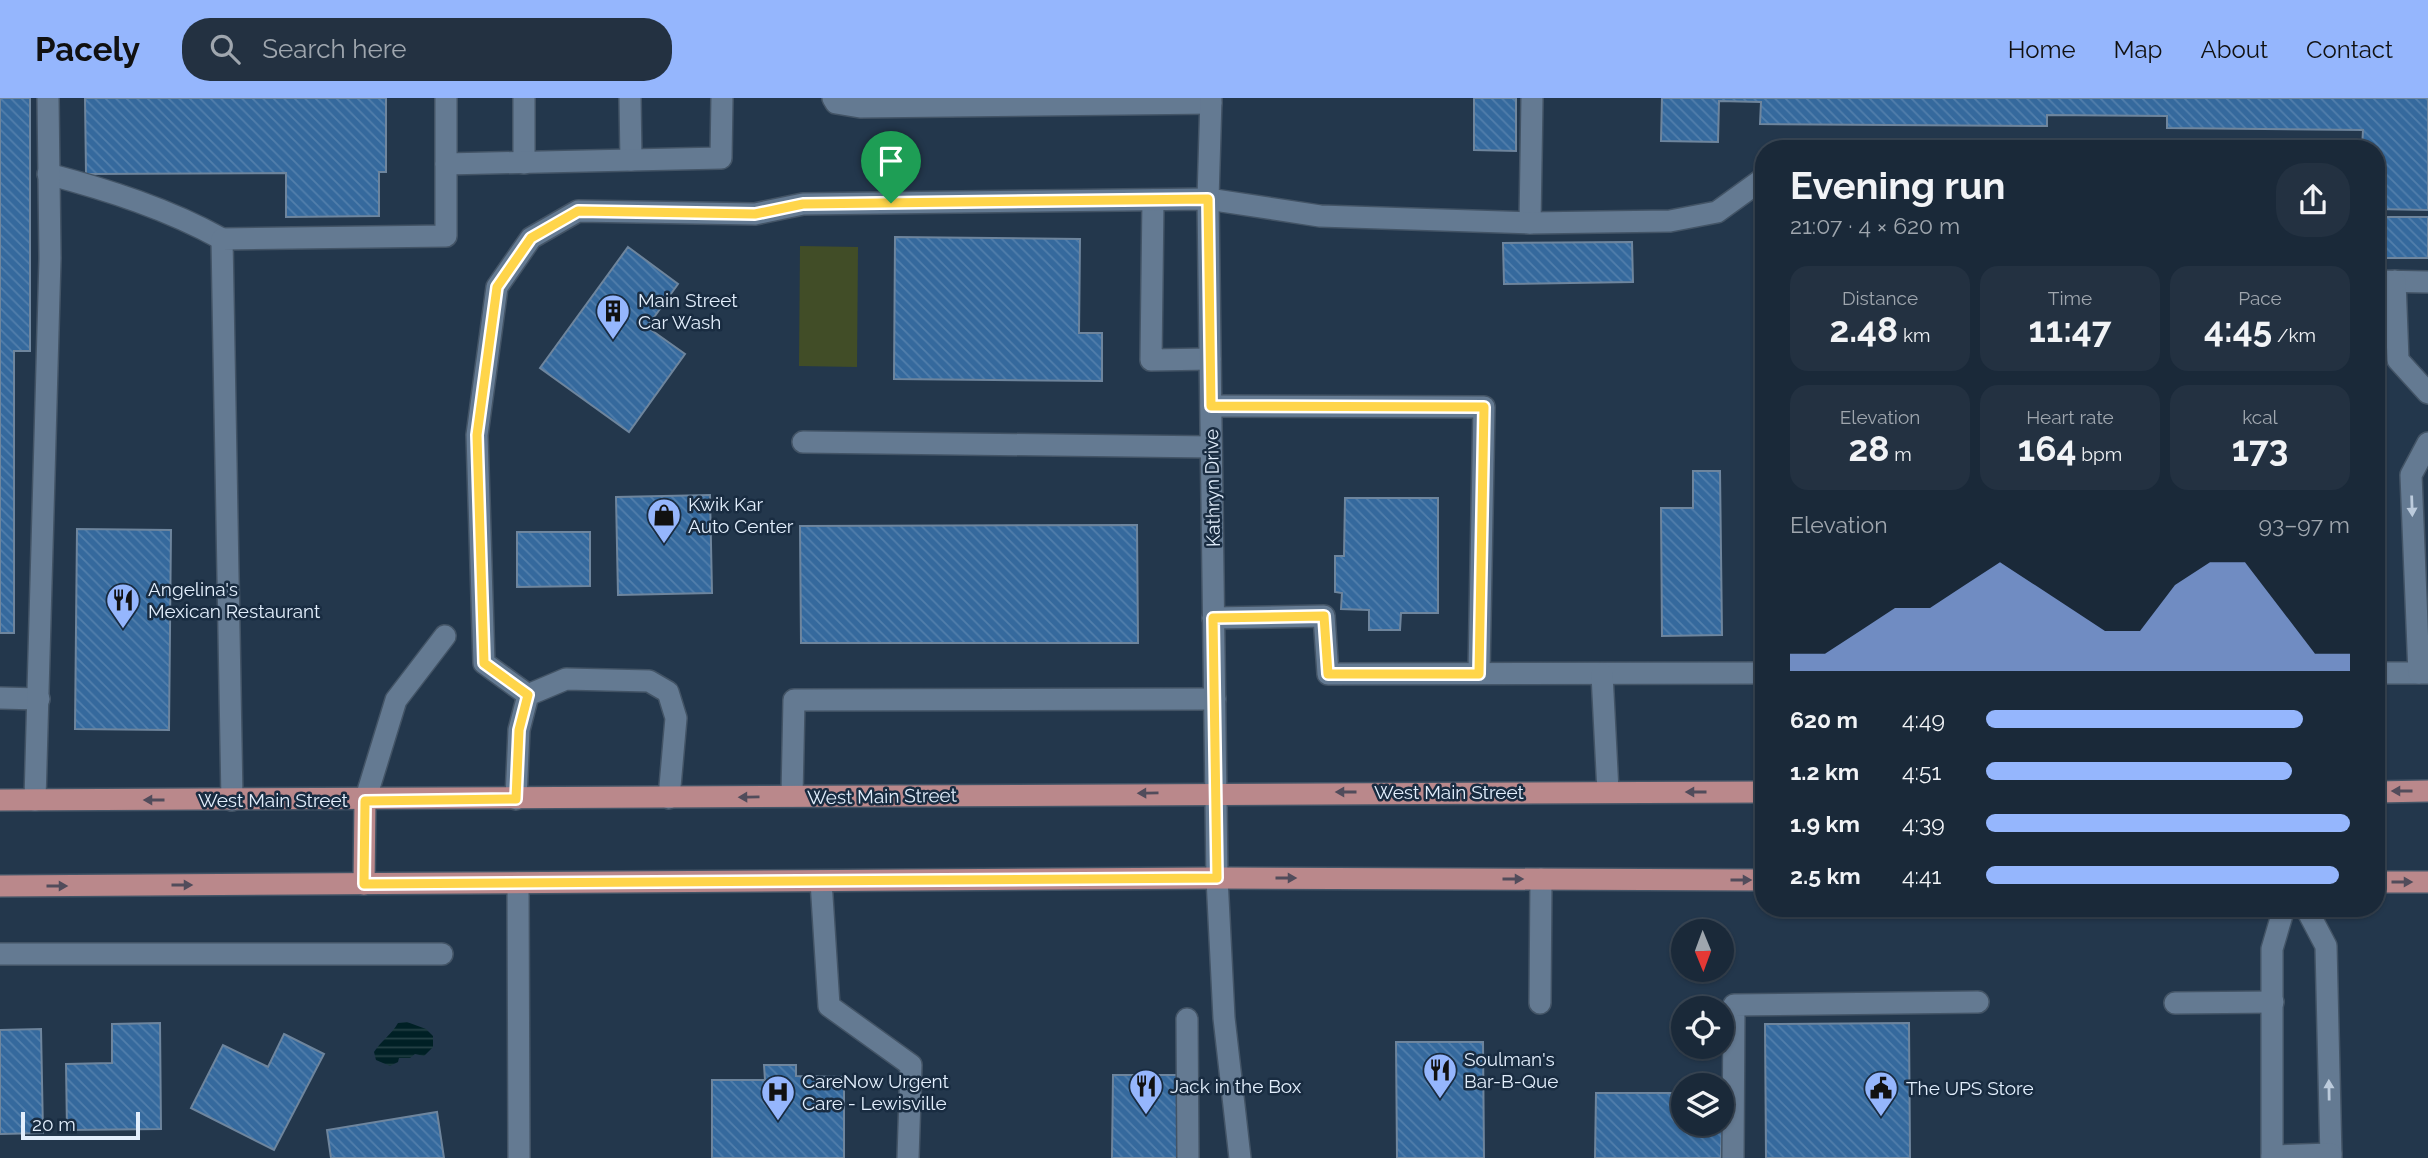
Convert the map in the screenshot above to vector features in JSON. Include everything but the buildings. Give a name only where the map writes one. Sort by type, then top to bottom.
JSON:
[{"type":"main road","name":"West Main Street","points":[[0,800],[365,801],[1216,792],[1755,792]]},
{"type":"main road","points":[[2385,792],[2428,792]]},
{"type":"main road","points":[[364,884],[365,801]]},
{"type":"main road","points":[[0,886],[1217,878],[1755,880]]},
{"type":"main road","points":[[2385,882],[2428,882]]},
{"type":"street","points":[[35,800],[50,271],[48,98]]},
{"type":"street","points":[[48,174],[104,189],[190,221],[222,239],[446,236],[446,98]]},
{"type":"street","points":[[524,98],[524,163]]},
{"type":"street","points":[[630,98],[631,160]]},
{"type":"street","points":[[446,164],[721,158],[722,98]]},
{"type":"street","points":[[833,98],[836,103],[860,107],[1211,100]]},
{"type":"street","points":[[1530,223],[1532,98]]},
{"type":"street","name":"Kathryn Drive","points":[[1211,100],[1208,199],[1217,878],[1224,1018],[1240,1158]]},
{"type":"street","points":[[528,695],[484,663],[477,435],[497,287],[531,238],[578,211],[755,214],[803,204],[1208,199],[1320,216],[1530,223],[1670,221],[1717,212],[1755,185]]},
{"type":"street","points":[[1153,200],[1151,360],[1210,359]]},
{"type":"street","points":[[222,239],[232,800]]},
{"type":"street","points":[[2428,282],[2386,281],[2398,360],[2428,393]]},
{"type":"street","points":[[1211,406],[1484,407],[1479,674]]},
{"type":"street","points":[[803,442],[1212,447]]},
{"type":"street","points":[[2385,673],[2424,673],[2411,475],[2428,443]]},
{"type":"street","points":[[1213,618],[1324,616],[1328,674],[1755,673]]},
{"type":"street","points":[[365,801],[396,700],[445,636]]},
{"type":"street","points":[[1602,674],[1608,792]]},
{"type":"street","points":[[528,695],[566,680],[649,681],[668,692],[676,718],[669,798]]},
{"type":"street","points":[[516,799],[519,730],[528,695]]},
{"type":"street","points":[[0,698],[39,699]]},
{"type":"street","points":[[792,796],[794,700],[1215,699]]},
{"type":"street","points":[[1540,1003],[1541,879]]},
{"type":"street","points":[[821,881],[830,1006],[911,1065],[908,1158]]},
{"type":"street","points":[[518,883],[519,1158]]},
{"type":"street","points":[[2281,917],[2272,949],[2272,1157],[2331,1156],[2326,946],[2311,917]]},
{"type":"street","points":[[0,954],[442,954]]},
{"type":"street","points":[[1733,1158],[1734,1005],[1978,1002]]},
{"type":"street","points":[[2175,1003],[2273,1002]]},
{"type":"street","points":[[1187,1019],[1188,1158]]},
{"type":"green space","points":[[800,246],[858,247],[857,367],[799,366]]},
{"type":"shaded area","points":[[407,1022],[426,1029],[433,1036],[433,1047],[424,1056],[415,1054],[410,1058],[399,1058],[398,1062],[390,1066],[376,1060],[374,1052],[377,1048],[398,1023]]},
{"type":"place","name":"Main Street Car Wash","points":[[613,341]]},
{"type":"place","name":"Kwik Kar Auto Center","points":[[664,545]]},
{"type":"place","name":"Angelina's Mexican Restaurant","points":[[123,630]]},
{"type":"place","name":"Soulman's Bar-B-Que","points":[[1440,1100]]},
{"type":"place","name":"Jack in the Box","points":[[1146,1116]]},
{"type":"place","name":"The UPS Store","points":[[1881,1118]]},
{"type":"place","name":"CareNow Urgent Care - Lewisville","points":[[778,1122]]},
{"type":"route","points":[[1208,199],[1211,406],[1484,407],[1479,674],[1328,674],[1324,616],[1213,618],[1217,878],[364,884],[365,801],[516,799],[519,730],[528,695],[484,663],[477,435],[497,287],[531,238],[578,211],[755,214],[803,204],[891,203],[1208,199]]}]
